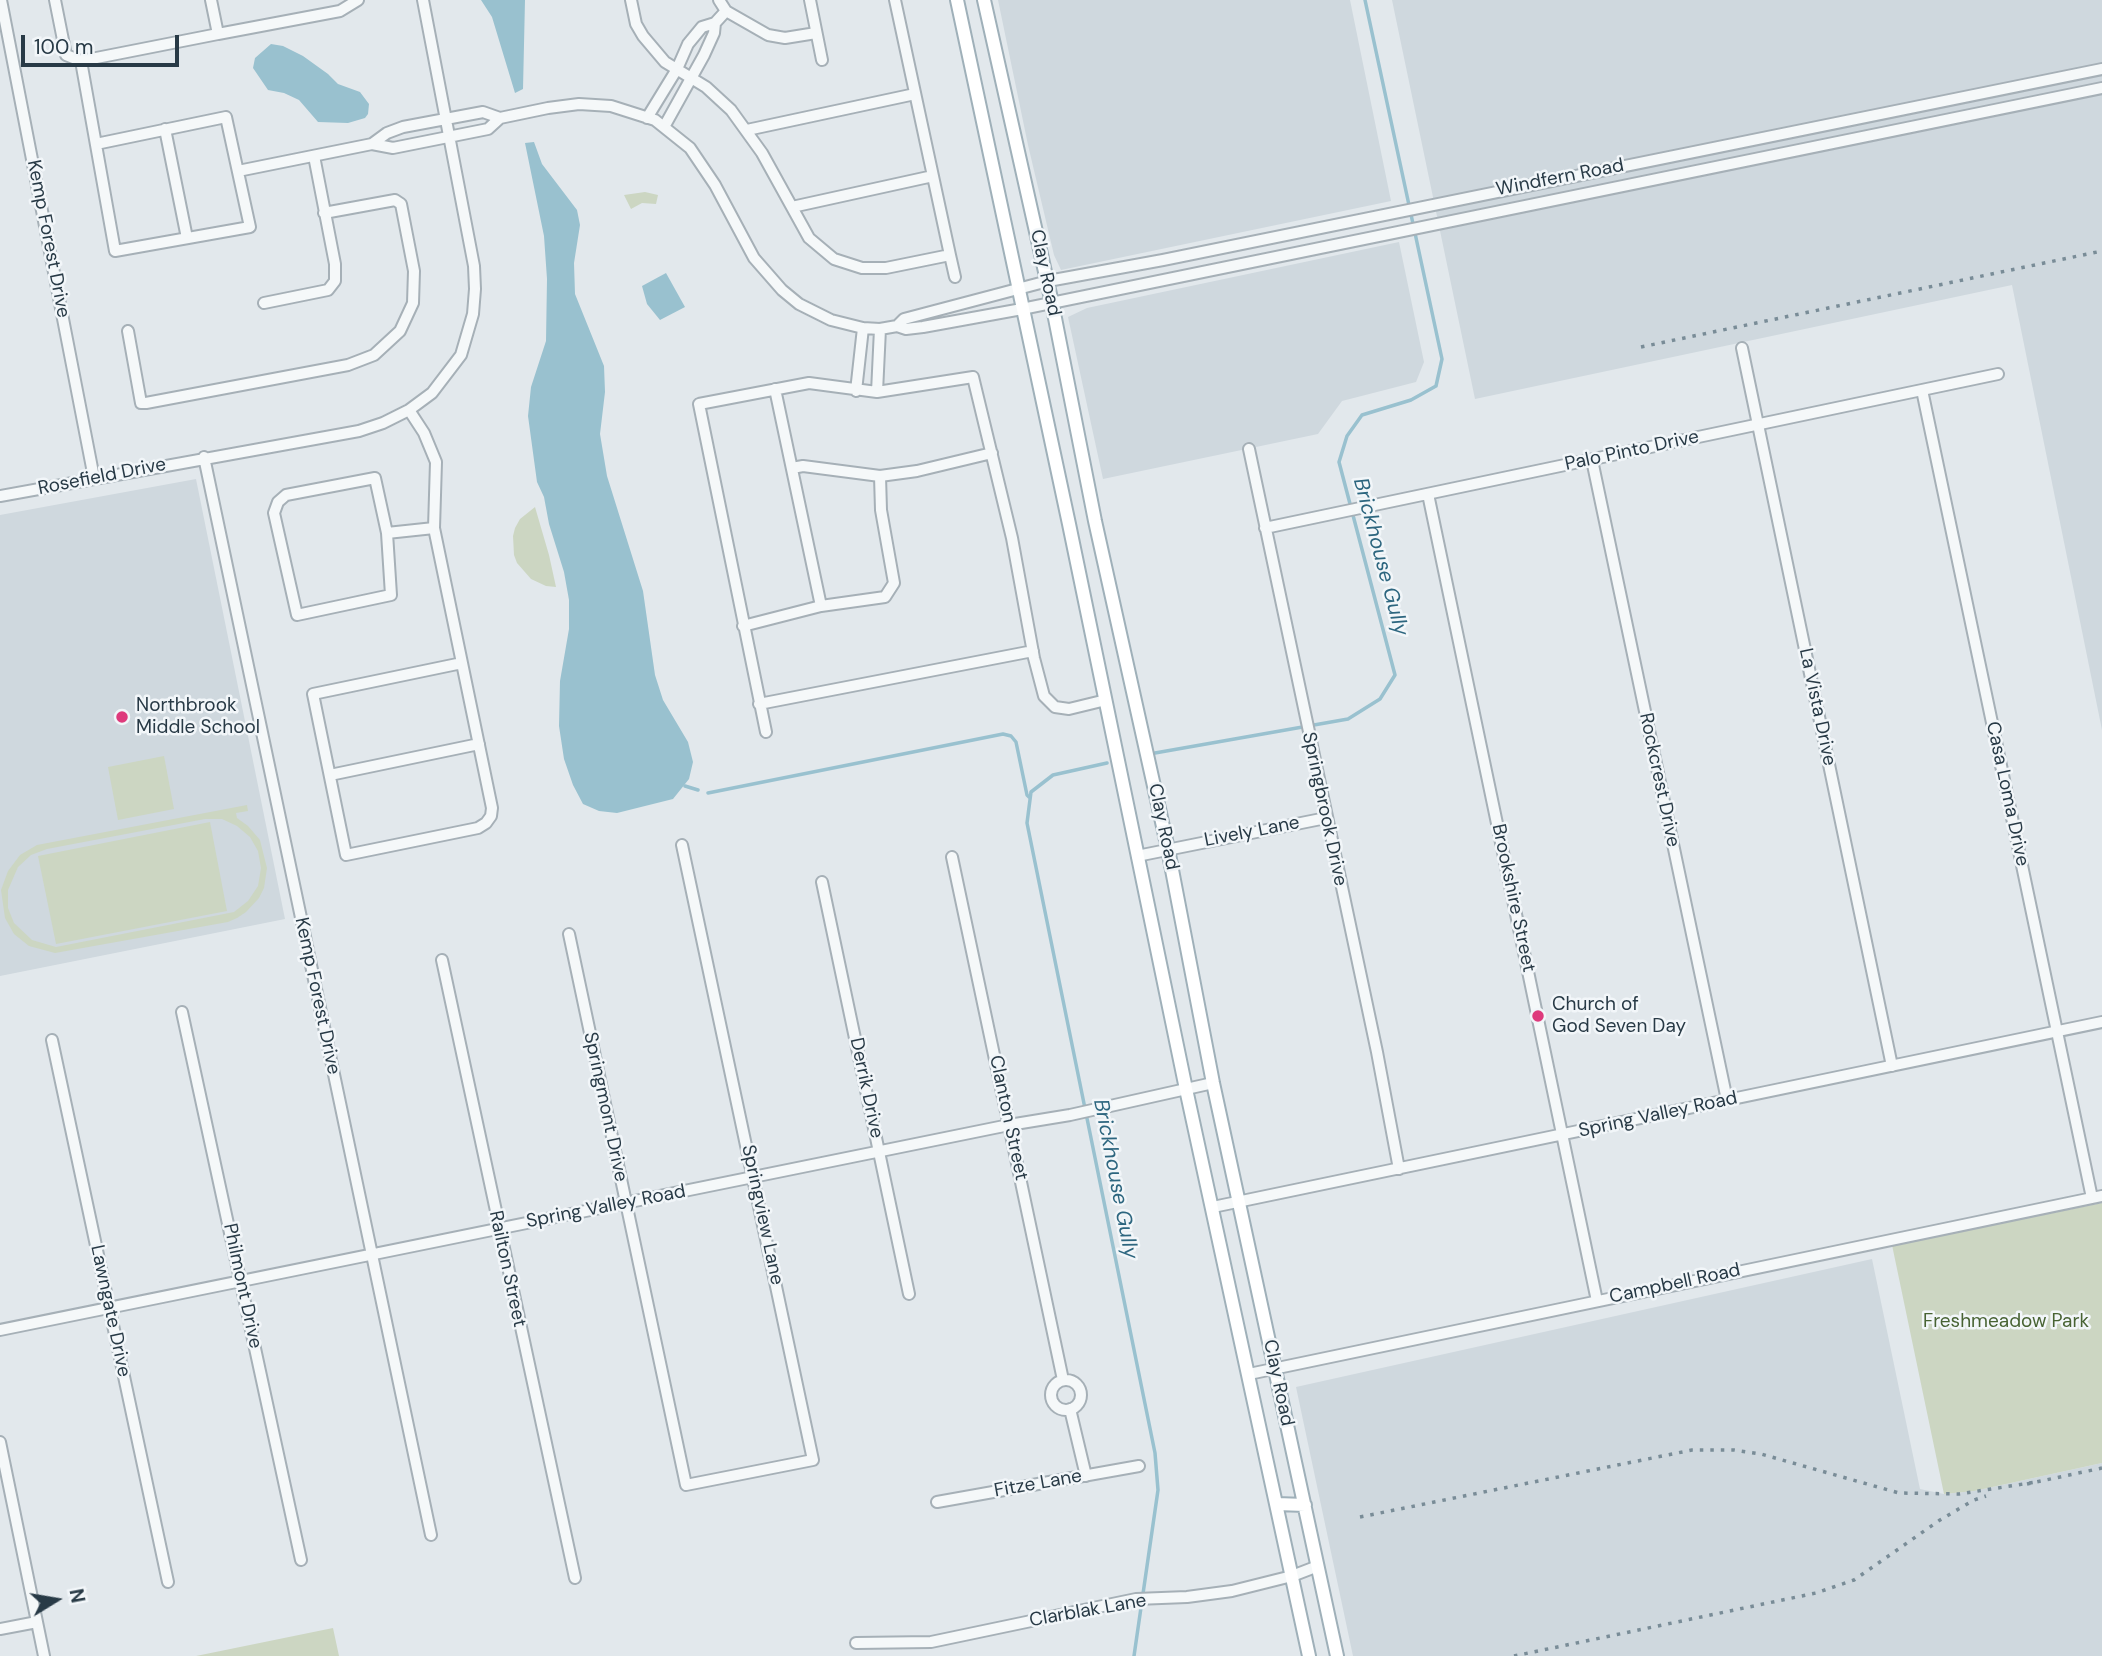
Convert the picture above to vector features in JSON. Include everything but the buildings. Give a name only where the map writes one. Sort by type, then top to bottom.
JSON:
[{"type":"main road","name":"Clay Road","points":[[957,0],[1186,1089],[1309,1656]]},
{"type":"main road","name":"Clay Road","points":[[984,0],[1048,281],[1095,521],[1168,849],[1213,1083],[1337,1656]]},
{"type":"main road","points":[[1069,524],[1095,521]]},
{"type":"main road","points":[[1277,1504],[1304,1505]]},
{"type":"street","name":"Kemp Forest Drive","points":[[1,0],[94,478]]},
{"type":"street","points":[[55,0],[66,55],[81,61],[340,11],[358,0]]},
{"type":"street","points":[[211,0],[218,34]]},
{"type":"street","name":"Rosefield Drive","points":[[0,496],[359,431],[409,410],[432,393],[461,355],[473,314],[475,289],[474,266],[423,0]]},
{"type":"street","points":[[631,0],[636,24],[643,36],[665,62],[691,77],[732,110],[809,237],[834,259],[862,268],[886,268],[950,255]]},
{"type":"street","points":[[719,0],[726,11],[768,35],[785,38],[816,33]]},
{"type":"street","points":[[810,0],[822,60]]},
{"type":"street","points":[[895,0],[955,277]]},
{"type":"street","points":[[647,118],[677,69],[688,44],[702,27],[715,23],[726,11]]},
{"type":"street","points":[[664,127],[715,33],[715,23]]},
{"type":"street","points":[[81,61],[115,251],[250,227],[226,117],[96,144]]},
{"type":"street","name":"Windfern Road","points":[[2102,69],[1048,281],[904,319],[897,326],[906,329],[923,327],[1022,309],[2102,88]]},
{"type":"street","points":[[662,93],[678,102]]},
{"type":"street","points":[[747,131],[915,94]]},
{"type":"street","points":[[238,171],[372,144],[393,148],[488,129],[500,118],[548,108],[579,103],[611,106],[647,118],[664,127],[690,148],[715,185],[754,258],[782,290],[799,304],[831,320],[863,328],[897,326]]},
{"type":"street","points":[[372,144],[387,133],[403,127],[483,112],[500,118]]},
{"type":"street","points":[[165,129],[187,239]]},
{"type":"street","points":[[264,303],[328,290],[335,281],[314,156]]},
{"type":"street","points":[[793,207],[933,176]]},
{"type":"street","points":[[128,331],[141,403],[348,365],[374,355],[400,331],[413,303],[414,271],[401,204],[395,200],[324,214]]},
{"type":"street","points":[[1382,235],[1383,214]]},
{"type":"street","points":[[1244,243],[1248,263]]},
{"type":"street","points":[[856,391],[863,328]]},
{"type":"street","points":[[877,392],[880,329]]},
{"type":"street","name":"La Vista Drive","points":[[1742,348],[1892,1066]]},
{"type":"street","name":"Palo Pinto Drive","points":[[1265,528],[1998,374]]},
{"type":"street","points":[[765,732],[699,404],[809,383],[877,392],[974,377],[1012,538],[1044,696],[1055,707],[1069,709],[1106,700]]},
{"type":"street","points":[[775,389],[821,606]]},
{"type":"street","name":"Casa Loma Drive","points":[[1922,390],[2057,1031],[2097,1197]]},
{"type":"street","points":[[409,410],[424,433],[436,462],[434,528],[479,744],[492,808],[491,816],[478,828],[346,855],[313,694],[462,663]]},
{"type":"street","name":"Springbrook Drive","points":[[1250,449],[1377,1052],[1399,1169]]},
{"type":"street","points":[[792,468],[803,466],[880,476],[917,471],[992,453]]},
{"type":"street","name":"Kemp Forest Drive","points":[[204,457],[431,1535]]},
{"type":"street","name":"Rockcrest Drive","points":[[1592,460],[1727,1100]]},
{"type":"street","points":[[744,626],[821,606],[885,597],[894,583],[881,510],[880,476]]},
{"type":"street","points":[[375,478],[387,533],[391,595],[297,615],[274,513],[278,502],[286,495],[375,478]]},
{"type":"street","name":"Brookshire Street","points":[[1428,494],[1597,1301]]},
{"type":"street","points":[[387,533],[434,528]]},
{"type":"street","points":[[759,704],[1033,652]]},
{"type":"street","points":[[330,775],[479,744]]},
{"type":"street","name":"Lively Lane","points":[[1137,856],[1326,818]]},
{"type":"street","name":"Springview Lane","points":[[682,845],[813,1460],[686,1485]]},
{"type":"street","name":"Clanton Street","points":[[952,857],[1063,1380]]},
{"type":"street","name":"Derrik Drive","points":[[822,882],[909,1294]]},
{"type":"street","name":"Springmont Drive","points":[[569,934],[686,1485]]},
{"type":"street","name":"Railton Street","points":[[442,960],[575,1578]]},
{"type":"street","name":"Philmont Drive","points":[[182,1012],[301,1560]]},
{"type":"street","name":"Spring Valley Road","points":[[1213,1208],[2102,1022]]},
{"type":"street","name":"Lawngate Drive","points":[[51,1040],[168,1582]]},
{"type":"street","name":"Spring Valley Road","points":[[0,1330],[879,1151],[1070,1115],[1213,1083]]},
{"type":"street","name":"Campbell Road","points":[[1249,1374],[1870,1242],[2097,1197]]},
{"type":"street","name":"Clanton Street","points":[[1063,1380],[1074,1382],[1080,1391],[1079,1402],[1070,1409],[1058,1407],[1051,1398],[1053,1386],[1063,1380]]},
{"type":"street","name":"Clanton Street","points":[[1070,1409],[1086,1476]]},
{"type":"street","points":[[0,1442],[44,1656]]},
{"type":"street","name":"Fitze Lane","points":[[937,1502],[1139,1466]]},
{"type":"street","name":"Clarblak Lane","points":[[856,1643],[931,1642],[1136,1599],[1187,1597],[1231,1591],[1292,1576],[1318,1566]]},
{"type":"street","points":[[0,1629],[37,1622]]},
{"type":"shaded area","points":[[998,0],[1350,0],[1391,201],[1061,270],[1054,255],[1028,145]]},
{"type":"shaded area","points":[[1392,0],[2102,0],[2102,730],[2012,285],[1475,399]]},
{"type":"shaded area","points":[[1399,242],[1424,362],[1416,382],[1342,401],[1318,434],[1103,479],[1068,317],[1087,308]]},
{"type":"shaded area","name":"Northbrook Middle School","points":[[196,479],[285,919],[0,976],[0,515]]},
{"type":"shaded area","points":[[1872,1259],[1920,1489],[1944,1494],[1974,1491],[2102,1463],[2102,1656],[1353,1656],[1296,1387]]},
{"type":"green space","points":[[645,192],[658,195],[656,204],[642,203],[631,209],[624,195]]},
{"type":"green space","points":[[535,507],[556,587],[531,579],[517,563],[514,555],[515,528],[520,519]]},
{"type":"green space","points":[[164,756],[174,809],[118,820],[108,767]]},
{"type":"green space","points":[[247,805],[248,811],[236,813],[237,818],[260,840],[267,868],[264,888],[259,898],[246,912],[228,922],[55,953],[29,946],[14,934],[5,918],[1,890],[8,871],[20,855],[37,845]],"holes":[[[205,819],[222,819],[237,826],[250,837],[258,851],[261,868],[258,886],[248,901],[234,912],[56,947],[32,940],[14,923],[8,908],[8,890],[18,867],[31,855],[47,849]]]},
{"type":"green space","points":[[210,822],[227,911],[56,944],[38,856]]},
{"type":"green space","name":"Freshmeadow Park","points":[[2102,1203],[2102,1463],[1974,1491],[1944,1494],[1892,1245]]},
{"type":"green space","points":[[333,1628],[339,1656],[196,1656]]},
{"type":"water","points":[[481,0],[525,0],[523,89],[515,93],[492,17]]},
{"type":"water","points":[[271,44],[283,46],[303,56],[338,84],[360,92],[369,104],[365,118],[348,123],[318,122],[299,100],[268,90],[253,68],[255,58]]},
{"type":"water","points":[[534,142],[542,164],[577,210],[580,225],[574,263],[575,294],[604,366],[605,392],[600,434],[607,476],[643,591],[655,675],[663,700],[688,742],[693,762],[689,779],[673,799],[617,813],[599,811],[583,804],[564,759],[559,726],[560,681],[569,629],[569,600],[544,497],[537,482],[528,416],[531,387],[546,341],[547,279],[544,236],[525,143]]},
{"type":"water","points":[[666,273],[685,307],[660,320],[647,304],[642,286]]},
{"type":"waterway","name":"Brickhouse Gully","points":[[1155,753],[1348,719],[1380,699],[1395,675],[1339,462],[1347,436],[1362,415],[1411,400],[1436,386],[1442,359],[1365,0]]},
{"type":"waterway","points":[[708,793],[1003,734],[1011,736],[1016,742],[1027,795],[1030,798]]},
{"type":"waterway","name":"Brickhouse Gully","points":[[1107,763],[1053,775],[1031,792],[1027,823],[1155,1453],[1158,1490],[1134,1656]]},
{"type":"waterway","points":[[685,786],[698,790]]},
{"type":"railway","points":[[1641,347],[2102,251]]},
{"type":"railway","points":[[1360,1517],[1692,1450],[1734,1450],[1761,1454],[1899,1493],[1959,1494],[2036,1482]]},
{"type":"railway","points":[[2027,1484],[2102,1468]]},
{"type":"railway","points":[[1514,1656],[1816,1593],[1854,1580],[1940,1520],[1986,1496]]},
{"type":"place","name":"Northbrook Middle School","points":[[122,717]]},
{"type":"place","name":"Church of God Seven Day","points":[[1538,1016]]}]
